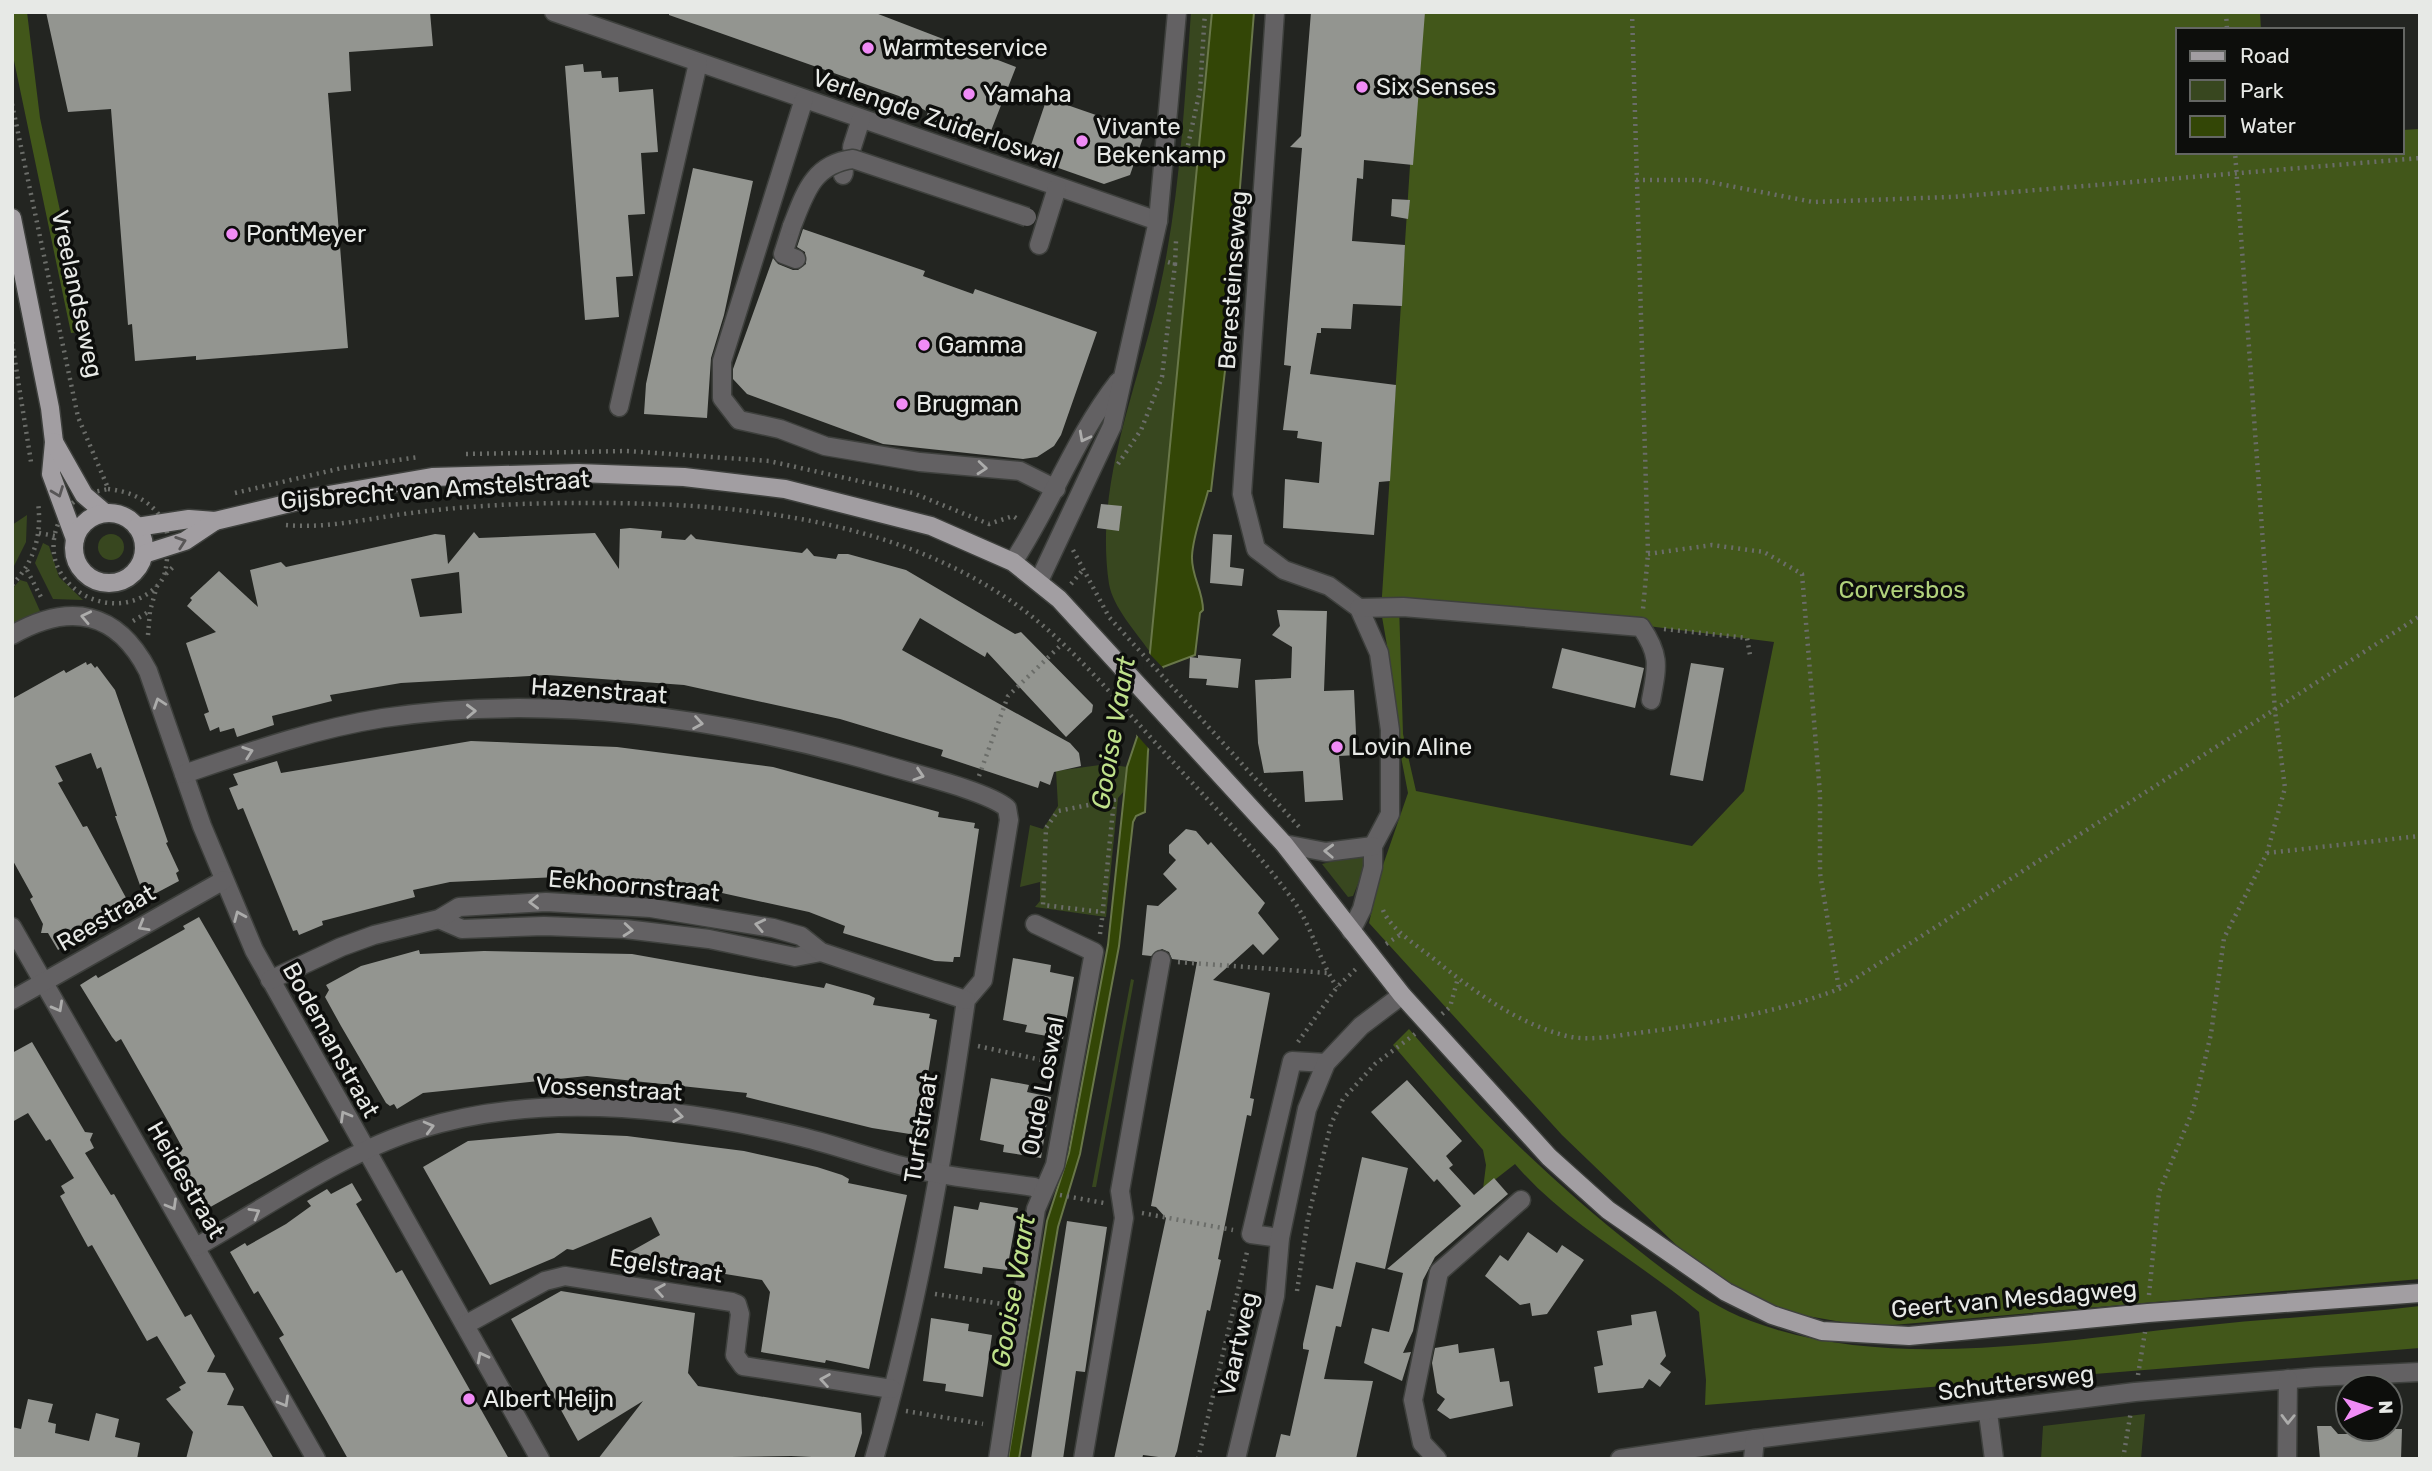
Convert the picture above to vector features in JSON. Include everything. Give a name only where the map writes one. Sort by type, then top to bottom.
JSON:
[{"type":"main road","name":"Vreelandseweg","points":[[13,226],[17,264],[44,373],[54,442],[51,474],[75,539]]},
{"type":"main road","name":"Vreelandseweg","points":[[54,442],[84,495],[105,513]]},
{"type":"main road","name":"Gijsbrecht van Amstelstraat","points":[[215,521],[311,498],[432,477],[578,473],[684,477],[785,489],[900,516],[931,526],[1013,562],[1039,582],[1284,844]]},
{"type":"main road","points":[[105,513],[122,516],[137,527],[144,544],[144,554],[130,576],[106,583],[85,573],[74,552],[75,539],[86,522],[105,513]]},
{"type":"main road","points":[[137,527],[189,519],[215,521]]},
{"type":"main road","points":[[144,554],[185,541],[215,521]]},
{"type":"main road","points":[[1284,844],[1402,995]]},
{"type":"main road","name":"Geert van Mesdagweg","points":[[1402,995],[1549,1157],[1608,1210],[1726,1292],[1772,1315],[1822,1331],[1909,1336],[2148,1313],[2420,1293]]},
{"type":"street","name":"Verlengde Zuiderloswal","points":[[554,12],[1158,221]]},
{"type":"street","points":[[1039,582],[1112,426],[1120,379],[1158,221],[1177,12]]},
{"type":"street","name":"Beresteinseweg","points":[[1275,12],[1242,494],[1256,549],[1284,570],[1329,586],[1359,608]]},
{"type":"street","points":[[619,407],[698,63]]},
{"type":"street","points":[[804,100],[722,360],[722,398],[739,420],[780,429],[825,446],[920,462],[1020,471],[1049,486]]},
{"type":"street","points":[[852,147],[861,119]]},
{"type":"street","points":[[796,258],[783,254],[792,226],[814,177],[829,165],[853,159],[1046,223]]},
{"type":"street","points":[[1039,245],[1057,188]]},
{"type":"street","points":[[1013,562],[1049,486],[1120,379]]},
{"type":"street","points":[[1351,931],[1362,909],[1373,867],[1373,846],[1390,814],[1390,730],[1380,653],[1359,608],[1403,607],[1641,627],[1656,649],[1657,666],[1651,700]]},
{"type":"street","name":"Bodemanstraat","points":[[12,635],[64,615],[92,618],[117,631],[137,649],[148,671],[224,880],[270,980],[540,1459]]},
{"type":"street","name":"Hazenstraat","points":[[184,774],[286,740],[372,720],[413,715],[521,710],[641,716],[752,732],[860,758],[972,793],[1007,808]]},
{"type":"street","name":"Turfstraat","points":[[874,1459],[917,1291],[939,1173],[966,1000],[983,980],[1009,820],[1007,808]]},
{"type":"street","points":[[1284,844],[1326,852],[1373,846]]},
{"type":"street","name":"Reestraat","points":[[12,1000],[224,880]]},
{"type":"street","name":"Eekhoornstraat","points":[[270,980],[374,934],[439,919],[462,929],[544,926],[625,929],[709,939],[795,957],[821,952],[966,1000]]},
{"type":"street","points":[[1035,924],[1094,951]]},
{"type":"street","name":"Heidestraat","points":[[12,927],[316,1459]]},
{"type":"street","name":"Oude Loswal","points":[[998,1459],[1036,1209],[1055,1165],[1094,951]]},
{"type":"street","points":[[1083,1459],[1124,1218],[1120,1191],[1161,960]]},
{"type":"street","name":"Vaartweg","points":[[1236,1459],[1275,1296],[1280,1238],[1307,1109],[1326,1063],[1360,1026],[1402,995]]},
{"type":"street","points":[[1280,1238],[1251,1234],[1292,1061],[1326,1063]]},
{"type":"street","name":"Vossenstraat","points":[[196,1247],[365,1151],[419,1129],[494,1112],[552,1106],[663,1114],[764,1129],[939,1173],[1034,1187],[1042,1192]]},
{"type":"street","points":[[1437,1459],[1422,1443],[1413,1400],[1440,1272],[1521,1200]]},
{"type":"street","name":"Egelstraat","points":[[465,1325],[545,1281],[574,1276],[732,1301],[737,1304],[740,1314],[734,1355],[743,1366],[892,1389]]},
{"type":"street","name":"Schuttersweg","points":[[1620,1459],[1755,1438],[1988,1413],[2135,1392],[2288,1379],[2420,1372]]},
{"type":"street","points":[[2287,1459],[2288,1379]]},
{"type":"street","points":[[1988,1413],[1994,1459]]},
{"type":"street","points":[[1753,1459],[1755,1438]]},
{"type":"path","points":[[1183,169],[1200,90],[1205,12]]},
{"type":"path","points":[[1632,12],[1648,554],[1641,627],[1746,638],[1750,655]]},
{"type":"path","name":"Vreelandseweg","points":[[12,104],[78,417],[108,489]]},
{"type":"path","points":[[2123,1459],[2148,1313],[2159,1192],[2193,1110],[2211,1034],[2224,939],[2267,853],[2286,788],[2275,711],[2235,154]]},
{"type":"path","points":[[1636,180],[1699,180],[1813,202],[1952,197],[2420,158]]},
{"type":"path","points":[[1114,471],[1141,430],[1162,377],[1176,238]]},
{"type":"path","points":[[1150,258],[1175,264]]},
{"type":"path","points":[[12,342],[33,472]]},
{"type":"path","points":[[92,493],[108,489],[136,494],[162,518]]},
{"type":"path","points":[[12,585],[27,570],[39,533],[38,497]]},
{"type":"path","name":"Gijsbrecht van Amstelstraat","points":[[284,525],[317,526],[451,508],[575,503],[685,506],[817,522],[883,538],[962,573],[1006,597],[1061,645],[1122,706],[1261,858],[1297,906],[1321,950],[1328,973]]},
{"type":"path","points":[[1013,516],[1023,509]]},
{"type":"path","points":[[61,519],[55,536],[54,554],[61,573],[75,591],[91,600],[127,602],[158,586]]},
{"type":"path","points":[[39,533],[55,536]]},
{"type":"path","points":[[1648,554],[1712,545],[1764,552],[1802,574],[1821,794],[1820,873],[1839,989]]},
{"type":"path","points":[[1076,551],[1082,571],[1109,617],[1309,835]]},
{"type":"path","points":[[150,611],[158,586],[183,558]]},
{"type":"path","points":[[27,570],[48,611]]},
{"type":"path","points":[[1065,592],[1082,571]]},
{"type":"path","points":[[1383,905],[1387,918],[1403,933],[1505,1012],[1565,1036],[1597,1038],[1709,1024],[1790,1007],[1839,989],[2420,616]]},
{"type":"path","points":[[972,793],[1008,696],[1061,645]]},
{"type":"path","points":[[1094,951],[1102,912],[1115,800],[1058,811],[1046,828],[1043,905],[1102,912]]},
{"type":"path","points":[[2267,853],[2420,836]]},
{"type":"path","points":[[1377,951],[1403,933]]},
{"type":"path","points":[[1161,960],[1328,973],[1337,987]]},
{"type":"path","points":[[1292,1061],[1300,1034],[1337,987],[1362,964]]},
{"type":"path","points":[[1436,1018],[1451,1007],[1458,978]]},
{"type":"path","points":[[1297,1294],[1308,1217],[1331,1124],[1343,1100],[1375,1064],[1421,1030]]},
{"type":"path","points":[[960,1044],[1041,1060]]},
{"type":"path","points":[[1074,1198],[1251,1234],[1198,1459]]},
{"type":"path","points":[[917,1291],[988,1301]]},
{"type":"path","points":[[925,1414],[1003,1428]]},
{"type":"green space","points":[[12,12],[27,12],[40,118],[86,331],[71,333],[12,51]]},
{"type":"green space","points":[[1191,12],[1212,12],[1150,652],[1111,593],[1106,546],[1108,509],[1120,436],[1159,292],[1172,222]]},
{"type":"green space","name":"Corversbos","points":[[1420,12],[2260,12],[2261,28],[2176,28],[2176,154],[2404,154],[2404,130],[2420,129],[2420,1279],[1870,1327],[1779,1311],[1696,1264],[1562,1135],[1369,923],[1382,868],[1408,793],[1396,731],[1393,680],[1381,611]],"holes":[[[1399,605],[1553,614],[1774,642],[1744,791],[1692,846],[1416,791],[1403,734]]]},
{"type":"green space","points":[[27,515],[26,542],[12,570],[12,525]]},
{"type":"green space","points":[[111,534],[120,538],[124,547],[120,556],[111,560],[102,556],[98,547],[102,538]]},
{"type":"green space","points":[[43,543],[49,546],[59,577],[83,600],[53,599],[35,563]]},
{"type":"green space","points":[[20,580],[27,582],[40,611],[12,626],[12,589]]},
{"type":"green space","points":[[1107,764],[1127,767],[1125,790],[1118,798],[1106,917],[1035,907],[1040,901],[1040,882],[1020,887],[1030,825],[1043,829],[1058,806],[1056,771]]},
{"type":"green space","points":[[1365,853],[1369,857],[1353,896],[1348,897],[1322,864]]},
{"type":"green space","points":[[1131,979],[1134,980],[1096,1187],[1092,1187]]},
{"type":"green space","points":[[1409,1029],[1489,1117],[1546,1172],[1606,1224],[1677,1280],[1706,1299],[1751,1321],[1804,1337],[1859,1346],[1974,1348],[2420,1306],[2420,1348],[1705,1405],[1706,1380],[1699,1312],[1580,1224],[1535,1186],[1515,1164],[1483,1189],[1486,1165],[1483,1150],[1393,1045]]},
{"type":"green space","points":[[2145,1414],[2141,1459],[2041,1459],[2043,1426]]},
{"type":"water","name":"Gooise Vaart","points":[[1212,12],[1254,12],[1226,362],[1211,491],[1208,491],[1198,523],[1192,556],[1203,610],[1200,613],[1195,655],[1163,667],[1148,751],[1145,812],[1136,816],[1133,822],[1119,946],[1080,1154],[1058,1227],[1019,1459],[1008,1459],[1047,1221],[1069,1153],[1108,945],[1127,767],[1137,737],[1150,652]]},
{"type":"pier","points":[[1146,650],[1166,671],[1151,751],[1134,732]]},
{"type":"building","points":[[46,12],[430,12],[433,46],[349,52],[351,91],[328,93],[348,348],[196,360],[196,356],[135,361],[132,324],[128,325],[111,109],[68,112]]},
{"type":"building","points":[[669,12],[873,12],[1016,67],[989,136],[979,141],[924,124],[928,112],[899,96],[669,15]]},
{"type":"building","points":[[1311,12],[1425,12],[1413,165],[1364,160],[1363,179],[1357,178],[1354,214],[1352,241],[1405,245],[1402,306],[1353,304],[1351,329],[1321,328],[1321,333],[1317,333],[1310,374],[1396,385],[1390,481],[1379,482],[1374,535],[1283,528],[1285,479],[1319,483],[1322,442],[1297,438],[1298,431],[1283,430],[1291,366],[1284,365],[1302,148],[1290,147],[1301,136]]},
{"type":"building","points":[[583,64],[584,72],[601,71],[602,78],[618,77],[619,92],[653,89],[658,152],[641,153],[645,214],[628,215],[633,276],[616,277],[619,317],[585,320],[565,66]]},
{"type":"building","points":[[1047,98],[1145,132],[1130,175],[1104,184],[1027,157]]},
{"type":"building","points":[[693,168],[753,181],[724,315],[711,358],[707,418],[644,414],[646,384]]},
{"type":"building","points":[[1392,199],[1410,200],[1408,219],[1391,216]]},
{"type":"building","points":[[803,229],[925,271],[923,276],[973,294],[975,289],[1097,332],[1061,435],[1054,446],[1037,457],[1023,459],[883,444],[747,394],[733,379],[733,369],[773,258],[778,264],[793,270],[806,264],[805,252],[797,247]]},
{"type":"building","points":[[1101,504],[1122,506],[1119,531],[1097,528]]},
{"type":"building","points":[[620,529],[662,531],[661,538],[685,540],[691,534],[696,539],[802,553],[807,548],[814,556],[836,559],[838,554],[848,554],[906,570],[1015,634],[1021,632],[1093,705],[1092,712],[1066,737],[987,652],[985,657],[920,618],[902,650],[1070,743],[1079,753],[1081,766],[1054,772],[1050,785],[1040,781],[1038,788],[941,756],[943,750],[840,719],[684,685],[547,675],[401,683],[330,695],[332,701],[272,716],[274,725],[237,737],[234,728],[220,732],[219,727],[210,731],[204,714],[209,712],[186,643],[216,632],[187,606],[192,600],[190,598],[219,571],[258,607],[250,570],[281,562],[286,567],[435,534],[445,535],[448,564],[474,532],[479,538],[595,533],[619,569]],"holes":[[[459,572],[462,613],[420,617],[411,579]]]},
{"type":"building","points":[[1213,534],[1232,535],[1230,567],[1244,569],[1242,586],[1210,583]]},
{"type":"building","points":[[1277,610],[1327,611],[1324,691],[1354,690],[1357,755],[1339,756],[1343,800],[1305,802],[1303,771],[1264,773],[1258,743],[1255,680],[1291,678],[1292,647],[1272,635],[1280,626]]},
{"type":"building","points":[[1562,648],[1644,668],[1635,708],[1552,688]]},
{"type":"building","points":[[1198,655],[1241,659],[1238,688],[1206,685],[1207,679],[1189,678],[1190,657],[1198,658]]},
{"type":"building","points":[[86,662],[95,668],[97,666],[115,690],[168,842],[166,843],[179,871],[176,873],[179,881],[145,899],[115,816],[101,767],[97,769],[91,753],[55,766],[63,781],[58,783],[83,827],[87,826],[131,907],[58,950],[48,933],[41,933],[43,924],[30,899],[33,897],[12,859],[12,699],[64,670],[66,673]]},
{"type":"building","points":[[1691,663],[1724,668],[1703,781],[1670,775]]},
{"type":"building","points":[[471,741],[617,747],[773,767],[939,812],[938,817],[975,823],[974,828],[979,829],[960,957],[954,957],[953,962],[935,961],[843,933],[845,926],[809,912],[722,893],[559,877],[450,882],[413,890],[415,897],[322,921],[323,925],[299,935],[297,930],[293,931],[243,808],[238,810],[229,788],[238,785],[233,774],[277,761],[281,773]]},
{"type":"building","points":[[1186,829],[1196,831],[1208,845],[1211,842],[1265,903],[1258,913],[1279,939],[1263,955],[1253,944],[1213,980],[1270,993],[1250,1098],[1254,1099],[1251,1116],[1247,1115],[1218,1259],[1221,1260],[1210,1311],[1207,1310],[1177,1451],[1174,1459],[1143,1455],[1142,1459],[1114,1459],[1166,1218],[1156,1207],[1151,1206],[1197,962],[1172,959],[1169,952],[1162,949],[1151,956],[1142,955],[1147,905],[1158,906],[1177,889],[1163,874],[1176,860],[1169,853],[1169,845]]},
{"type":"building","points":[[199,917],[329,1141],[205,1210],[177,1153],[183,1149],[170,1125],[121,1039],[116,1042],[112,1037],[80,985],[96,975],[98,978],[185,929],[183,926]]},
{"type":"building","points":[[419,950],[420,954],[484,951],[632,954],[824,988],[826,983],[869,995],[875,998],[873,1005],[930,1014],[929,1018],[937,1020],[919,1128],[916,1135],[872,1128],[746,1097],[747,1093],[587,1076],[423,1093],[397,1109],[394,1104],[390,1106],[386,1103],[341,1026],[325,997],[329,990],[326,985],[361,966]]},
{"type":"building","points":[[1013,958],[1051,965],[1050,972],[1074,977],[1063,1039],[1025,1032],[1027,1025],[1003,1020]]},
{"type":"building","points":[[32,1042],[85,1132],[93,1133],[90,1140],[94,1148],[85,1153],[111,1195],[114,1194],[185,1317],[191,1314],[215,1356],[207,1372],[225,1373],[234,1389],[227,1405],[243,1406],[274,1459],[186,1459],[193,1432],[166,1399],[181,1390],[179,1387],[186,1383],[157,1336],[147,1341],[92,1245],[88,1247],[60,1196],[65,1193],[61,1186],[74,1178],[50,1139],[46,1141],[28,1113],[12,1122],[12,1053]]},
{"type":"building","points":[[991,1078],[1029,1085],[1027,1092],[1051,1097],[1041,1158],[1003,1152],[1004,1145],[980,1140]]},
{"type":"building","points":[[1407,1080],[1462,1141],[1446,1156],[1453,1165],[1449,1168],[1474,1195],[1494,1178],[1508,1194],[1435,1257],[1423,1280],[1413,1331],[1403,1353],[1411,1352],[1402,1381],[1364,1363],[1372,1328],[1389,1332],[1392,1320],[1403,1273],[1387,1269],[1461,1206],[1437,1179],[1434,1182],[1371,1112]]},
{"type":"building","points":[[558,1133],[627,1136],[744,1151],[817,1167],[842,1175],[849,1179],[848,1183],[907,1195],[869,1369],[826,1360],[825,1363],[761,1352],[770,1292],[762,1280],[621,1257],[660,1235],[651,1217],[573,1250],[567,1249],[554,1258],[490,1285],[423,1167],[468,1141]]},
{"type":"building","points":[[1362,1157],[1408,1168],[1385,1269],[1356,1262],[1341,1327],[1336,1326],[1324,1379],[1373,1381],[1356,1459],[1275,1459],[1281,1434],[1290,1436],[1309,1350],[1303,1349],[1303,1344],[1316,1285],[1333,1289]]},
{"type":"building","points":[[352,1183],[362,1200],[356,1204],[396,1273],[402,1270],[509,1459],[348,1459],[279,1338],[284,1335],[258,1291],[254,1294],[230,1252],[245,1243],[247,1246],[286,1224],[311,1206],[307,1201],[327,1189],[331,1194]]},
{"type":"building","points":[[980,1202],[1018,1208],[1007,1270],[983,1267],[982,1274],[944,1268],[954,1206],[978,1210]]},
{"type":"building","points":[[1067,1221],[1107,1227],[1085,1372],[1076,1371],[1063,1459],[1031,1459]]},
{"type":"building","points":[[1528,1232],[1557,1253],[1562,1245],[1584,1260],[1547,1314],[1532,1316],[1530,1303],[1520,1305],[1485,1276],[1500,1255],[1508,1261]]},
{"type":"building","points":[[561,1291],[695,1313],[688,1373],[698,1386],[861,1413],[862,1433],[854,1459],[791,1456],[598,1459],[643,1401],[578,1441],[511,1319]]},
{"type":"building","points":[[1656,1311],[1666,1356],[1660,1364],[1671,1372],[1660,1387],[1649,1379],[1643,1388],[1598,1393],[1594,1367],[1603,1365],[1597,1331],[1632,1325],[1631,1315]]},
{"type":"building","points":[[931,1318],[969,1324],[968,1331],[992,1335],[983,1397],[945,1391],[946,1384],[923,1381]]},
{"type":"building","points":[[1458,1344],[1459,1353],[1494,1348],[1500,1382],[1509,1381],[1513,1406],[1450,1419],[1437,1410],[1445,1399],[1437,1393],[1432,1363],[1435,1348]]},
{"type":"building","points":[[28,1399],[53,1404],[48,1422],[56,1424],[55,1433],[89,1441],[96,1413],[119,1419],[115,1437],[140,1443],[137,1459],[12,1459],[12,1427],[21,1429]]},
{"type":"building","points":[[2317,1426],[2331,1426],[2334,1429],[2334,1443],[2402,1443],[2401,1459],[2320,1459]]},
{"type":"place","name":"Warmteservice","points":[[868,48]]},
{"type":"place","name":"Six Senses","points":[[1362,87]]},
{"type":"place","name":"Yamaha","points":[[969,94]]},
{"type":"place","name":"Vivante Bekenkamp","points":[[1082,141]]},
{"type":"place","name":"PontMeyer","points":[[232,234]]},
{"type":"place","name":"Gamma","points":[[924,345]]},
{"type":"place","name":"Brugman","points":[[902,404]]},
{"type":"place","name":"Lovin Aline","points":[[1337,747]]},
{"type":"place","name":"Albert Heijn","points":[[469,1399]]}]
